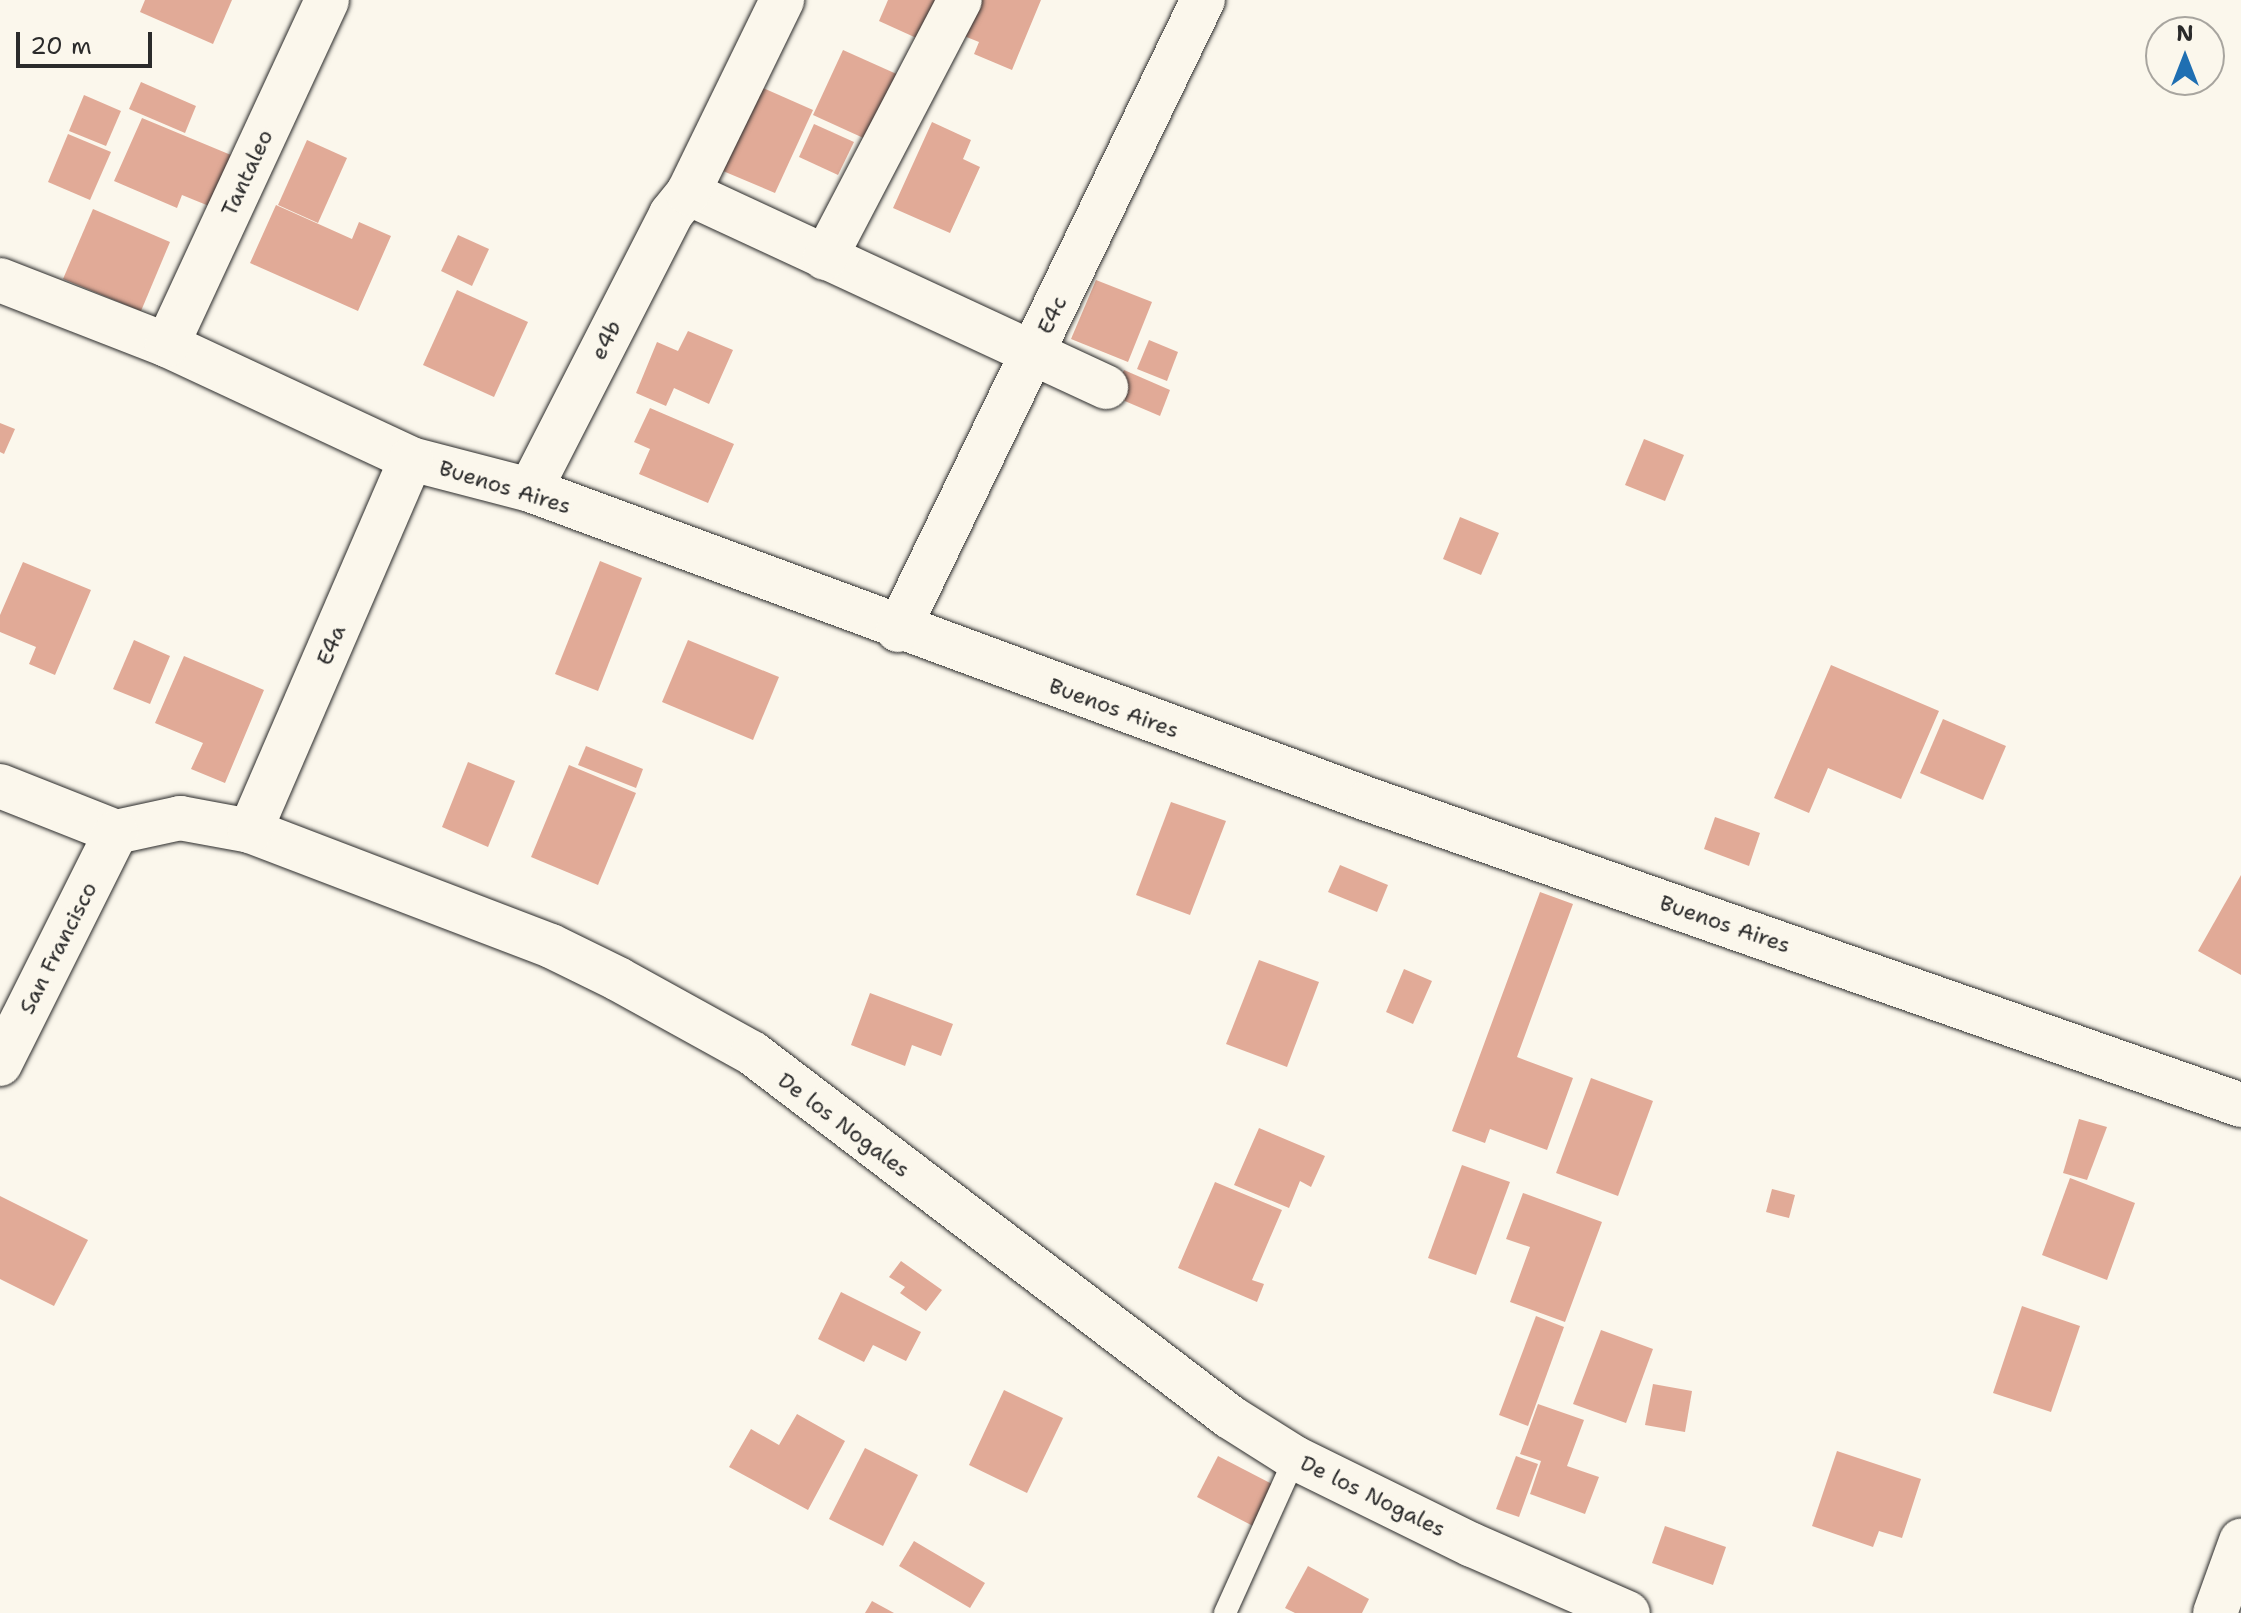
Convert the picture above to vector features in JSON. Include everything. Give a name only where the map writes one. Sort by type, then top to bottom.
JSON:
[{"type":"street","name":"Tantaleo","points":[[167,345],[327,0]]},
{"type":"street","name":"e4b","points":[[530,490],[671,214],[688,193],[782,0]]},
{"type":"street","points":[[825,258],[960,0]]},
{"type":"street","name":"E4c","points":[[898,630],[1203,0]]},
{"type":"street","points":[[688,193],[1106,387]]},
{"type":"street","name":"Buenos Aires","points":[[0,280],[167,345],[411,459],[530,490],[898,630],[2241,1105]]},
{"type":"street","name":"E4a","points":[[250,831],[411,459]]},
{"type":"street","points":[[0,786],[116,832]]},
{"type":"street","name":"De los Nogales","points":[[116,832],[180,818],[250,831],[551,946],[752,1053],[1230,1417],[1295,1458],[1472,1545],[1628,1613]]},
{"type":"street","name":"San Francisco","points":[[0,1064],[116,832]]},
{"type":"street","points":[[2215,1613],[2241,1541]]},
{"type":"lane","points":[[1225,1613],[1295,1458]]},
{"type":"building","points":[[145,0],[232,0],[213,44],[140,12]]},
{"type":"building","points":[[888,0],[955,0],[934,46],[879,21]]},
{"type":"building","points":[[973,0],[1041,0],[1012,70],[974,54],[979,42],[959,34]]},
{"type":"building","points":[[843,50],[901,76],[870,141],[813,115]]},
{"type":"building","points":[[141,82],[196,106],[185,133],[129,109]]},
{"type":"building","points":[[761,87],[813,110],[775,193],[723,171]]},
{"type":"building","points":[[84,95],[121,111],[106,146],[69,131]]},
{"type":"building","points":[[142,118],[231,155],[209,206],[182,195],[177,208],[114,181]]},
{"type":"building","points":[[932,122],[971,140],[963,159],[980,167],[950,233],[893,208]]},
{"type":"building","points":[[814,124],[854,142],[838,175],[799,157]]},
{"type":"building","points":[[68,134],[111,152],[90,200],[48,182]]},
{"type":"building","points":[[307,140],[347,158],[318,223],[278,205]]},
{"type":"building","points":[[276,205],[352,239],[359,222],[391,236],[358,311],[250,263]]},
{"type":"building","points":[[93,209],[170,242],[141,311],[63,279]]},
{"type":"building","points":[[458,235],[489,249],[472,286],[441,271]]},
{"type":"building","points":[[1096,280],[1152,302],[1128,362],[1071,339]]},
{"type":"building","points":[[457,290],[528,322],[494,397],[423,365]]},
{"type":"building","points":[[688,331],[733,350],[709,404],[674,388],[666,406],[636,393],[657,342],[678,351]]},
{"type":"building","points":[[1149,340],[1178,352],[1167,381],[1137,369]]},
{"type":"building","points":[[1124,370],[1170,390],[1160,416],[1113,396]]},
{"type":"building","points":[[650,408],[734,444],[708,503],[639,474],[650,449],[634,442]]},
{"type":"building","points":[[0,423],[15,429],[4,454],[0,452]]},
{"type":"building","points":[[1644,439],[1684,455],[1665,501],[1625,485]]},
{"type":"building","points":[[1460,517],[1499,533],[1481,575],[1443,559]]},
{"type":"building","points":[[600,561],[642,578],[598,691],[555,674]]},
{"type":"building","points":[[23,562],[91,590],[55,675],[29,664],[36,647],[0,632],[0,615]]},
{"type":"building","points":[[134,640],[170,656],[150,704],[113,689]]},
{"type":"building","points":[[688,640],[779,677],[753,740],[662,702]]},
{"type":"building","points":[[184,656],[264,690],[225,783],[191,769],[203,743],[155,723]]},
{"type":"building","points":[[1831,665],[1939,711],[1901,799],[1828,768],[1809,813],[1774,798]]},
{"type":"building","points":[[1943,719],[2006,746],[1983,800],[1920,773]]},
{"type":"building","points":[[586,746],[643,769],[636,788],[578,765]]},
{"type":"building","points":[[468,762],[515,781],[488,847],[442,827]]},
{"type":"building","points":[[569,765],[636,793],[598,885],[531,857]]},
{"type":"building","points":[[1171,802],[1226,821],[1190,915],[1136,895]]},
{"type":"building","points":[[1715,817],[1760,833],[1749,866],[1704,849]]},
{"type":"building","points":[[1340,865],[1388,885],[1377,912],[1328,892]]},
{"type":"building","points":[[2241,875],[2241,975],[2198,951]]},
{"type":"building","points":[[1540,892],[1573,904],[1517,1057],[1573,1078],[1547,1150],[1490,1129],[1485,1143],[1452,1131]]},
{"type":"building","points":[[1259,960],[1319,982],[1287,1067],[1226,1044]]},
{"type":"building","points":[[1404,969],[1432,981],[1413,1024],[1386,1012]]},
{"type":"building","points":[[870,993],[953,1024],[941,1056],[912,1045],[905,1066],[851,1045]]},
{"type":"building","points":[[1591,1078],[1653,1101],[1618,1196],[1556,1173]]},
{"type":"building","points":[[2079,1119],[2107,1127],[2087,1180],[2063,1173]]},
{"type":"building","points":[[1259,1128],[1325,1156],[1311,1187],[1300,1181],[1289,1208],[1234,1185]]},
{"type":"building","points":[[1462,1165],[1510,1182],[1476,1275],[1428,1258]]},
{"type":"building","points":[[2070,1178],[2135,1203],[2107,1280],[2042,1255]]},
{"type":"building","points":[[1215,1182],[1282,1210],[1252,1280],[1264,1284],[1257,1302],[1178,1268]]},
{"type":"building","points":[[1772,1189],[1795,1195],[1789,1218],[1766,1212]]},
{"type":"building","points":[[1523,1193],[1602,1222],[1565,1322],[1510,1302],[1530,1247],[1506,1239]]},
{"type":"building","points":[[0,1196],[88,1240],[54,1306],[0,1279]]},
{"type":"building","points":[[901,1261],[942,1290],[926,1311],[900,1293],[905,1287],[889,1277]]},
{"type":"building","points":[[841,1292],[921,1332],[906,1361],[873,1345],[864,1362],[818,1339]]},
{"type":"building","points":[[2022,1306],[2080,1326],[2051,1412],[1993,1393]]},
{"type":"building","points":[[1536,1316],[1564,1327],[1528,1426],[1499,1415]]},
{"type":"building","points":[[1601,1330],[1653,1349],[1626,1423],[1573,1404]]},
{"type":"building","points":[[1653,1384],[1692,1391],[1685,1432],[1645,1425]]},
{"type":"building","points":[[1004,1390],[1063,1418],[1027,1493],[969,1465]]},
{"type":"building","points":[[1538,1404],[1584,1420],[1567,1466],[1599,1477],[1585,1514],[1530,1494],[1541,1461],[1520,1454]]},
{"type":"building","points":[[797,1414],[845,1441],[808,1510],[729,1467],[751,1429],[779,1445]]},
{"type":"building","points":[[865,1448],[918,1475],[883,1546],[829,1519]]},
{"type":"building","points":[[1837,1451],[1921,1479],[1902,1538],[1879,1531],[1873,1547],[1812,1526]]},
{"type":"building","points":[[1218,1456],[1274,1485],[1253,1526],[1197,1497]]},
{"type":"building","points":[[1516,1456],[1538,1464],[1519,1517],[1496,1509]]},
{"type":"building","points":[[1665,1526],[1726,1547],[1713,1585],[1652,1563]]},
{"type":"building","points":[[914,1541],[985,1583],[970,1608],[899,1566]]},
{"type":"building","points":[[1308,1566],[1369,1599],[1362,1613],[1295,1613],[1285,1608]]},
{"type":"building","points":[[872,1601],[894,1613],[865,1613]]}]
